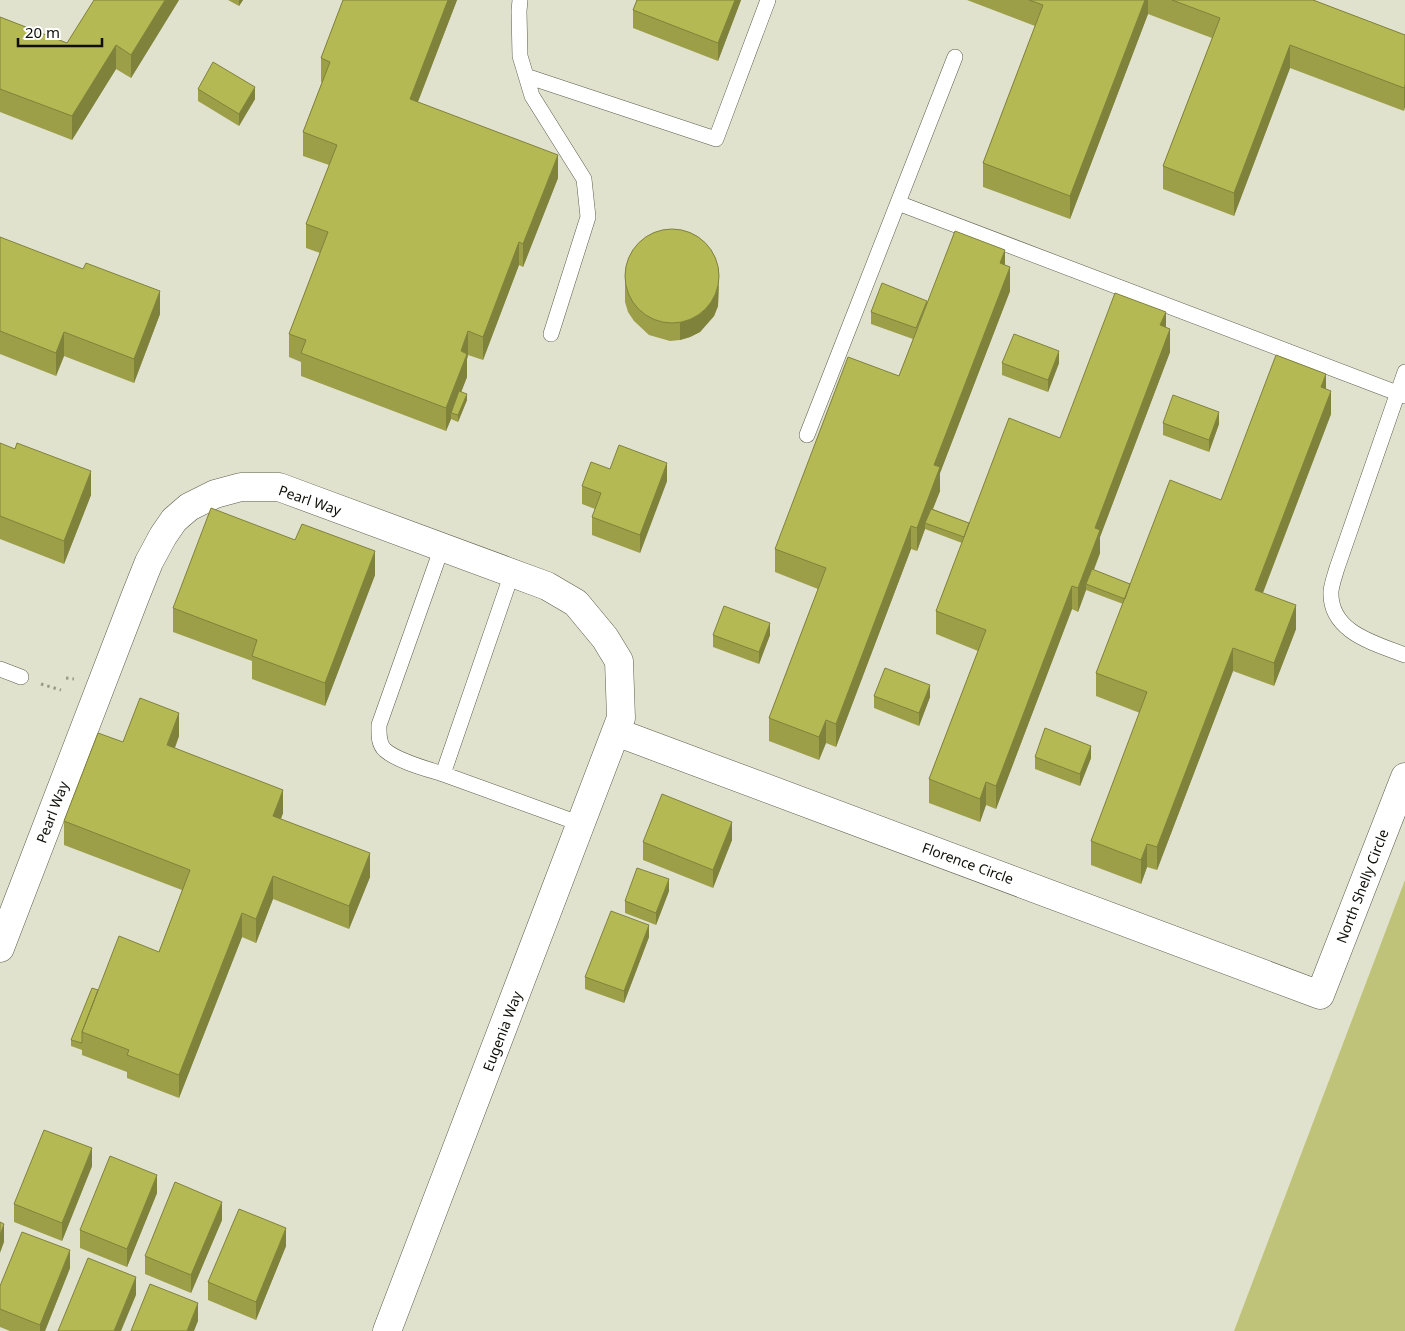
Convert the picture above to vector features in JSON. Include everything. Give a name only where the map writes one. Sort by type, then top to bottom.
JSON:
[{"type":"street","name":"Pearl Way","points":[[0,948],[149,562],[174,520],[189,507],[215,494],[241,487],[280,487],[547,586],[576,603],[605,638],[619,662],[621,718],[616,732]]},
{"type":"street","name":"Eugenia Way","points":[[387,1331],[616,732]]},
{"type":"street","name":"Florence Circle","points":[[616,732],[1320,995]]},
{"type":"street","name":"North Shelly Circle","points":[[1320,995],[1405,777]]},
{"type":"lane","points":[[520,0],[520,56],[532,96],[584,179],[588,217],[551,334]]},
{"type":"lane","points":[[526,76],[716,139],[768,0]]},
{"type":"lane","points":[[807,435],[955,57]]},
{"type":"lane","points":[[898,202],[1401,395]]},
{"type":"lane","points":[[1405,372],[1401,395],[1336,568],[1331,591],[1334,612],[1343,625],[1364,640],[1405,654]]},
{"type":"lane","points":[[442,547],[379,725],[379,738],[384,750],[407,762],[581,824]]},
{"type":"lane","points":[[443,774],[512,573]]},
{"type":"lane","points":[[0,669],[21,677]]},
{"type":"green space","points":[[1405,880],[1405,1331],[1234,1331]]},
{"type":"building","points":[[94,0],[165,0],[131,55],[116,45],[72,116],[0,89],[0,17],[67,43]]},
{"type":"building","points":[[343,0],[448,0],[410,99],[558,155],[523,244],[519,242],[483,337],[468,331],[461,351],[467,354],[446,408],[301,353],[306,340],[289,334],[328,232],[306,224],[337,145],[303,132],[330,62],[321,58]]},
{"type":"building","points":[[637,0],[735,0],[718,43],[633,10]]},
{"type":"building","points":[[1029,0],[1145,0],[1070,196],[983,163],[1043,5]]},
{"type":"building","points":[[1172,0],[1313,0],[1405,35],[1404,88],[1290,45],[1234,193],[1163,166],[1220,18]]},
{"type":"building","points":[[213,62],[255,87],[239,114],[198,89]]},
{"type":"building","points":[[672,229],[690,233],[705,243],[715,258],[719,276],[715,294],[705,309],[690,319],[672,323],[654,319],[639,309],[629,294],[625,276],[629,258],[639,243],[654,233]]},
{"type":"building","points":[[955,231],[1005,250],[1000,263],[1010,267],[934,465],[940,467],[917,528],[911,526],[836,724],[826,720],[819,737],[769,718],[826,568],[775,549],[848,357],[899,376]]},
{"type":"building","points":[[0,237],[83,269],[86,263],[160,291],[134,359],[64,332],[56,353],[0,331]]},
{"type":"building","points":[[882,283],[927,301],[916,328],[871,312]]},
{"type":"building","points":[[1115,293],[1166,312],[1160,325],[1170,329],[1095,528],[1100,530],[1078,588],[1072,586],[996,786],[986,782],[980,799],[929,779],[986,630],[936,611],[1009,418],[1060,438]]},
{"type":"building","points":[[1014,334],[1059,351],[1048,380],[1002,363]]},
{"type":"building","points":[[1276,355],[1326,374],[1321,387],[1331,391],[1255,590],[1296,605],[1274,663],[1233,648],[1157,847],[1147,844],[1141,860],[1091,841],[1147,692],[1096,673],[1170,480],[1221,500]]},
{"type":"building","points":[[459,391],[467,394],[458,415],[451,413]]},
{"type":"building","points":[[1173,395],[1219,412],[1209,440],[1163,423]]},
{"type":"building","points":[[0,443],[15,449],[17,443],[91,471],[64,541],[0,516]]},
{"type":"building","points":[[619,445],[667,463],[640,535],[592,517],[601,493],[582,486],[591,462],[610,469]]},
{"type":"building","points":[[211,508],[295,540],[302,524],[375,551],[325,683],[252,656],[257,640],[173,608]]},
{"type":"building","points":[[931,509],[969,523],[964,537],[925,523]]},
{"type":"building","points":[[1092,569],[1130,584],[1125,599],[1086,584]]},
{"type":"building","points":[[724,606],[770,623],[759,652],[713,635]]},
{"type":"building","points":[[885,668],[930,685],[919,713],[874,696]]},
{"type":"building","points":[[140,698],[179,713],[167,745],[283,790],[273,816],[370,853],[349,906],[273,876],[256,919],[242,913],[179,1075],[127,1055],[129,1050],[82,1032],[119,936],[159,952],[190,870],[64,821],[98,733],[123,742]]},
{"type":"building","points":[[1045,728],[1091,746],[1080,774],[1035,757]]},
{"type":"building","points":[[662,794],[732,822],[713,870],[643,842]]},
{"type":"building","points":[[637,868],[669,879],[656,913],[625,901]]},
{"type":"building","points":[[611,911],[649,925],[624,991],[585,977]]},
{"type":"building","points":[[92,988],[98,990],[82,1032],[82,1043],[71,1040]]},
{"type":"building","points":[[44,1130],[92,1148],[62,1223],[14,1204]]},
{"type":"building","points":[[110,1156],[157,1175],[127,1249],[80,1230]]},
{"type":"building","points":[[175,1182],[222,1202],[191,1275],[145,1256]]},
{"type":"building","points":[[239,1209],[286,1228],[256,1302],[208,1282]]},
{"type":"building","points":[[0,1222],[4,1224],[0,1235]]},
{"type":"building","points":[[22,1232],[70,1250],[40,1325],[0,1309],[0,1286]]},
{"type":"building","points":[[88,1258],[136,1277],[114,1331],[58,1331]]},
{"type":"building","points":[[150,1284],[198,1303],[187,1331],[131,1331]]}]
